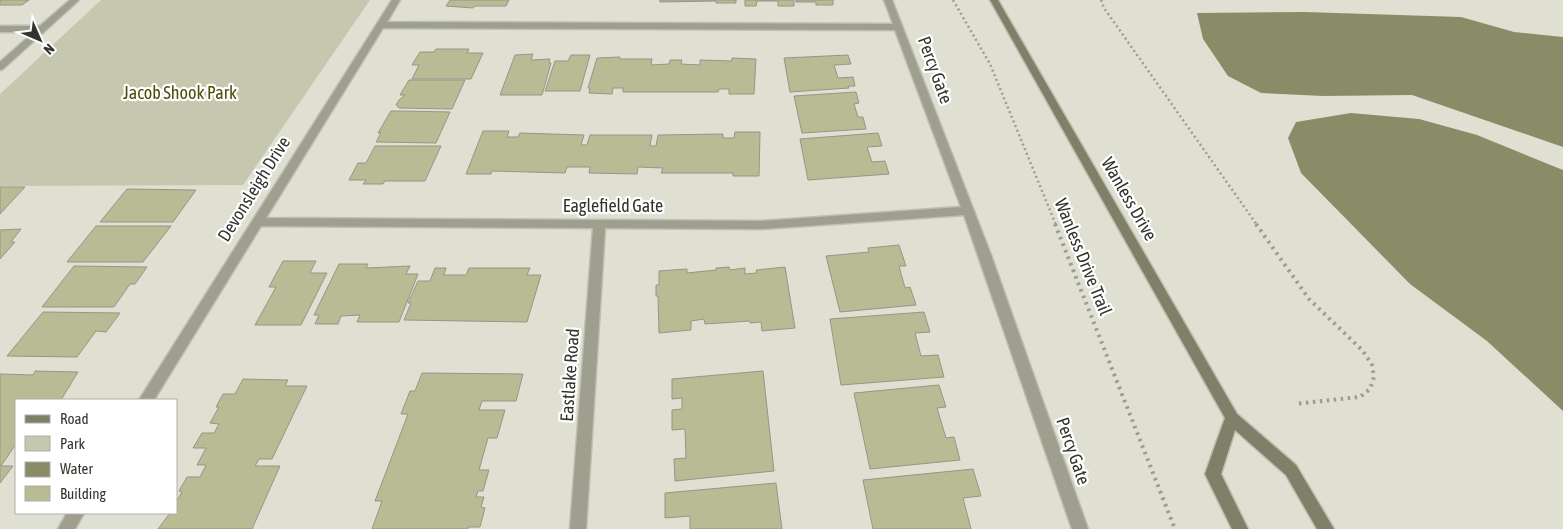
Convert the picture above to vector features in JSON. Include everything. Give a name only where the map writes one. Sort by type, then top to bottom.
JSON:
[{"type":"main road","name":"Wanless Drive","points":[[994,0],[1064,127],[1232,418],[1291,470],[1326,529]]},
{"type":"main road","points":[[1232,418],[1212,474],[1240,529]]},
{"type":"street","points":[[0,67],[75,0]]},
{"type":"street","name":"Devonsleigh Drive","points":[[147,399],[396,0]]},
{"type":"street","points":[[888,0],[899,27]]},
{"type":"street","name":"Percy Gate","points":[[380,25],[899,27],[968,211],[1080,529]]},
{"type":"street","points":[[0,29],[43,29]]},
{"type":"street","name":"Eaglefield Gate","points":[[258,222],[761,225],[968,211]]},
{"type":"street","name":"Eastlake Road","points":[[578,529],[598,223]]},
{"type":"street","points":[[66,529],[75,514]]},
{"type":"path","name":"Wanless Drive Trail","points":[[953,0],[994,73],[1176,529]]},
{"type":"path","points":[[1100,0],[1309,299],[1364,351],[1372,364],[1374,377],[1370,389],[1360,397],[1295,404]]},
{"type":"green space","name":"Jacob Shook Park","points":[[101,0],[370,0],[243,185],[0,186],[0,94]]},
{"type":"water","points":[[1305,12],[1461,17],[1514,32],[1563,37],[1563,147],[1412,95],[1324,96],[1261,93],[1228,76],[1203,39],[1197,13]]},
{"type":"water","points":[[1351,113],[1419,119],[1477,135],[1563,170],[1563,411],[1487,341],[1410,284],[1301,173],[1288,138],[1296,122]]},
{"type":"building","points":[[0,0],[29,0],[22,5],[0,5]]},
{"type":"building","points":[[450,0],[509,0],[506,6],[475,6],[473,8],[446,6]]},
{"type":"building","points":[[660,0],[736,0],[736,3],[716,3],[716,1],[660,2]]},
{"type":"building","points":[[745,0],[794,0],[794,6],[778,6],[778,1],[757,1],[756,6],[745,6]]},
{"type":"building","points":[[796,0],[833,0],[833,5],[816,5],[816,2],[796,2]]},
{"type":"building","points":[[436,49],[469,49],[467,53],[483,53],[471,79],[412,79],[419,65],[412,65],[420,52],[434,52]]},
{"type":"building","points":[[533,54],[531,60],[550,59],[549,63],[551,63],[542,95],[500,95],[515,55]]},
{"type":"building","points":[[571,55],[590,55],[580,91],[545,91],[555,61],[568,61]]},
{"type":"building","points":[[848,55],[851,64],[834,65],[838,78],[853,77],[855,86],[790,92],[784,58]]},
{"type":"building","points":[[620,57],[619,59],[652,59],[651,65],[669,64],[670,60],[682,60],[681,64],[700,65],[700,60],[732,61],[732,58],[756,59],[754,94],[729,94],[729,89],[719,89],[718,92],[623,92],[623,88],[613,88],[612,94],[589,93],[590,88],[588,88],[597,58]]},
{"type":"building","points":[[409,80],[465,80],[452,109],[399,108],[396,105],[405,95],[400,95]]},
{"type":"building","points":[[856,92],[859,103],[854,104],[858,117],[863,117],[866,129],[802,133],[794,96]]},
{"type":"building","points":[[391,111],[450,112],[436,143],[376,142],[381,133],[378,133]]},
{"type":"building","points":[[483,131],[509,131],[507,137],[518,137],[520,133],[584,135],[581,145],[587,145],[590,135],[652,135],[650,146],[656,146],[658,135],[723,134],[723,138],[734,138],[735,132],[760,132],[759,176],[733,176],[733,173],[661,173],[663,168],[638,167],[637,174],[589,173],[590,167],[567,167],[565,173],[492,171],[491,174],[466,174]]},
{"type":"building","points":[[878,133],[882,146],[867,147],[872,162],[885,161],[889,174],[808,180],[800,139]]},
{"type":"building","points":[[375,146],[441,146],[425,181],[385,181],[383,184],[363,184],[366,180],[349,180],[358,163],[366,163]]},
{"type":"building","points":[[0,187],[25,187],[0,214]]},
{"type":"building","points":[[127,189],[196,190],[173,222],[100,222]]},
{"type":"building","points":[[96,226],[171,226],[143,262],[67,262]]},
{"type":"building","points":[[21,229],[11,242],[15,242],[0,259],[0,230]]},
{"type":"building","points":[[899,245],[906,266],[899,266],[905,288],[910,287],[916,305],[840,312],[826,256],[869,252],[868,248]]},
{"type":"building","points":[[283,261],[316,261],[310,273],[327,273],[301,325],[255,325],[276,287],[269,287]]},
{"type":"building","points":[[339,264],[368,264],[366,268],[410,266],[406,274],[418,274],[399,322],[357,322],[360,315],[341,316],[338,324],[315,324],[319,315],[314,315]]},
{"type":"building","points":[[74,266],[147,267],[135,284],[130,284],[114,307],[42,307]]},
{"type":"building","points":[[729,267],[730,270],[745,268],[745,274],[757,273],[756,270],[785,267],[795,328],[762,331],[761,322],[705,324],[704,319],[691,321],[691,330],[659,333],[656,285],[659,285],[659,271],[687,269],[687,273]]},
{"type":"building","points":[[435,268],[446,268],[444,275],[466,275],[469,268],[530,268],[527,275],[541,275],[527,322],[404,320],[411,303],[408,303],[418,281],[430,281]]},
{"type":"building","points":[[43,312],[120,313],[106,332],[96,331],[77,357],[7,356]]},
{"type":"building","points":[[924,312],[930,332],[915,333],[921,356],[938,355],[944,377],[841,385],[830,319]]},
{"type":"building","points":[[35,371],[78,372],[62,399],[15,399],[15,445],[1,466],[13,466],[0,483],[0,374],[33,375]]},
{"type":"building","points":[[763,371],[774,471],[675,481],[674,459],[686,458],[685,429],[672,430],[672,410],[682,409],[682,398],[672,399],[672,379]]},
{"type":"building","points":[[422,373],[523,374],[516,401],[482,401],[479,410],[505,410],[497,438],[488,438],[479,470],[489,470],[483,491],[478,491],[476,497],[484,497],[481,507],[485,508],[480,527],[468,527],[468,529],[372,529],[382,501],[375,501],[408,414],[401,414],[410,391],[415,391]]},
{"type":"building","points":[[243,379],[288,380],[285,386],[307,386],[272,459],[259,459],[255,466],[280,466],[252,529],[158,529],[169,514],[178,514],[178,499],[182,492],[179,491],[187,477],[200,477],[206,465],[197,465],[206,448],[193,448],[202,433],[214,433],[219,424],[210,423],[219,407],[216,407],[223,394],[235,394]]},
{"type":"building","points":[[939,385],[946,407],[937,408],[946,438],[954,437],[960,460],[870,469],[854,393]]},
{"type":"building","points":[[973,469],[981,496],[963,498],[971,529],[873,529],[863,480]]},
{"type":"building","points":[[776,483],[782,529],[690,529],[690,516],[665,518],[665,493]]}]
